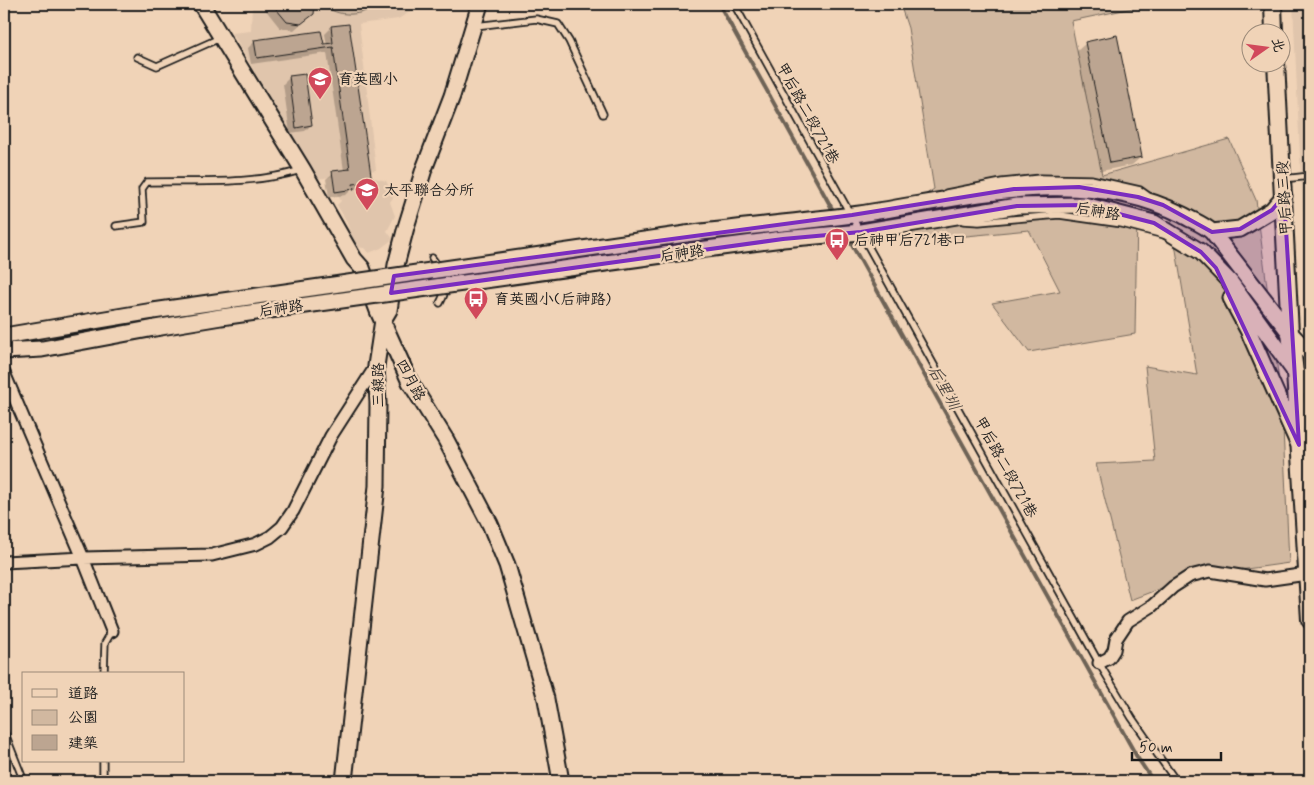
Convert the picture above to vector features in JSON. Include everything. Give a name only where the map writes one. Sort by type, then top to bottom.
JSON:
[{"type":"main road","points":[[1273,4],[1274,22]]},
{"type":"main road","name":"甲后路三段","points":[[1277,72],[1284,179],[1290,333],[1295,372],[1310,620]]},
{"type":"street","name":"四月路","points":[[202,4],[303,170],[354,259],[362,268],[410,382],[446,440],[490,524],[508,564],[546,699],[561,781]]},
{"type":"street","name":"三線路","points":[[344,781],[377,486],[378,404],[376,366],[383,320],[389,310],[396,265],[424,169],[452,96],[475,26],[480,4]]},
{"type":"street","name":"后神路","points":[[4,336],[153,312],[686,234],[852,215],[1014,189],[1079,187],[1138,197],[1159,204],[1203,225],[1212,232],[1290,333],[1310,354]]},
{"type":"street","points":[[1212,232],[1240,229],[1272,210],[1284,196]]},
{"type":"street","name":"后神路","points":[[4,351],[42,349],[221,317],[691,251],[783,239],[861,232],[1017,206],[1084,205],[1154,223],[1201,252],[1230,282],[1295,372],[1310,389]]},
{"type":"street","points":[[1216,268],[1248,330],[1299,445]]},
{"type":"street","points":[[4,562],[212,555],[256,544],[270,537],[282,527],[293,511],[331,436],[376,366]]},
{"type":"street","points":[[4,373],[112,631]]},
{"type":"street","points":[[1099,663],[1109,658],[1114,650],[1116,639],[1128,621],[1152,606],[1173,587],[1190,576],[1210,572],[1265,580],[1307,574]]},
{"type":"lane","name":"甲后路二段721巷","points":[[734,4],[1099,663],[1132,718],[1176,781]]},
{"type":"lane","points":[[475,26],[536,19],[558,24],[569,42],[603,114]]},
{"type":"lane","points":[[137,57],[157,66],[222,38]]},
{"type":"lane","points":[[116,226],[144,222],[142,190],[147,182],[228,181],[284,176],[303,170]]},
{"type":"lane","points":[[1284,179],[1310,176]]},
{"type":"lane","points":[[432,258],[445,276],[447,290],[440,303]]},
{"type":"lane","points":[[104,672],[105,643],[112,631]]},
{"type":"lane","points":[[4,731],[23,779]]},
{"type":"lane","points":[[103,762],[103,781]]},
{"type":"highlighted area","points":[[1079,187],[1138,197],[1163,205],[1212,232],[1240,229],[1272,210],[1284,196],[1299,445],[1216,268],[1201,252],[1154,223],[1084,205],[1017,206],[861,232],[783,239],[391,293],[394,276],[852,215],[1014,189]]},
{"type":"shaded area","name":"育英國小","points":[[252,4],[424,4],[398,19],[359,24],[376,170],[317,179],[232,33],[251,31]]},
{"type":"shaded area","points":[[1293,4],[1310,4],[1310,330],[1308,328]]},
{"type":"shaded area","name":"太平聯合分所","points":[[371,177],[386,181],[394,196],[390,202],[395,216],[387,231],[393,239],[381,248],[369,253],[364,248],[355,247],[346,220],[337,205],[341,201],[336,191],[354,178],[363,184]]},
{"type":"green space","points":[[322,4],[378,4],[365,11],[343,14],[328,9]]},
{"type":"green space","points":[[900,4],[1152,4],[1071,21],[1102,175],[1229,139],[1256,200],[1282,405],[1289,563],[1190,577],[1130,600],[1096,464],[1155,461],[1145,366],[1197,375],[1170,214],[1137,214],[1135,334],[1029,352],[992,303],[1060,291],[1029,230],[914,241],[905,208],[934,189],[908,28]]},
{"type":"building","points":[[272,4],[315,4],[314,14],[301,24],[287,22]]},
{"type":"building","points":[[349,24],[372,182],[353,184],[354,189],[335,192],[332,171],[350,169],[333,47],[257,58],[254,40],[321,31],[324,44],[333,43],[331,26]]},
{"type":"building","points":[[1117,35],[1142,157],[1110,163],[1085,42]]},
{"type":"building","points":[[305,74],[312,125],[296,128],[289,76]]},
{"type":"waterway","name":"后里圳","points":[[719,4],[835,214]]},
{"type":"waterway","name":"后里圳","points":[[848,238],[1137,757],[1153,781]]},
{"type":"place","name":"育英國小","points":[[320,100]]},
{"type":"place","name":"太平聯合分所","points":[[367,211]]},
{"type":"place","name":"后神甲后721巷口","points":[[837,261]]},
{"type":"place","name":"育英國小(后神路)","points":[[476,320]]}]
